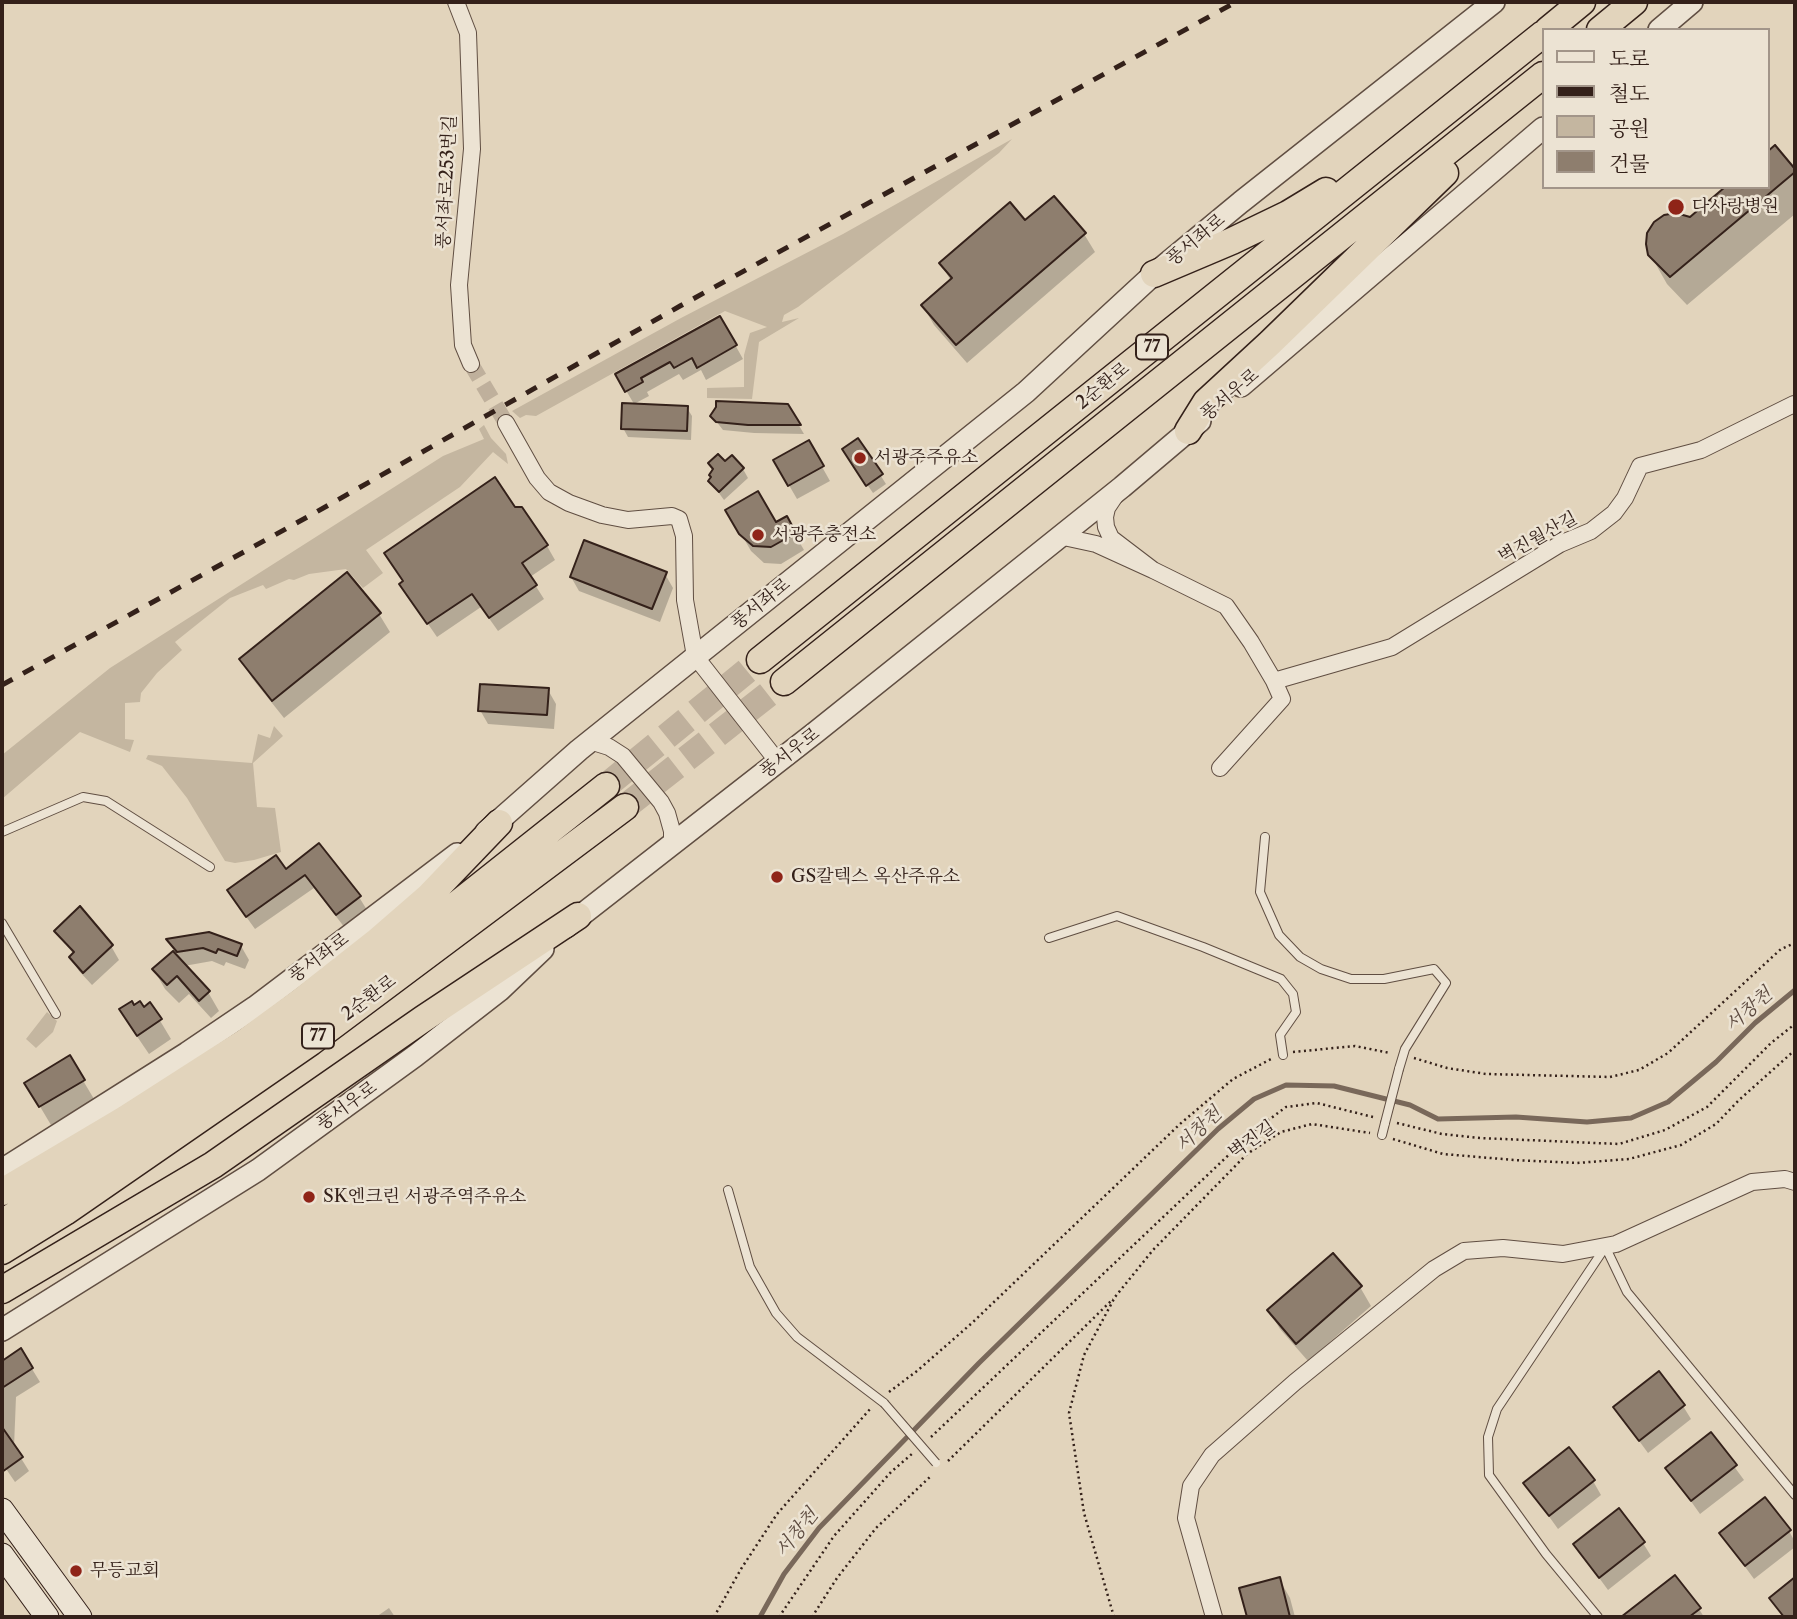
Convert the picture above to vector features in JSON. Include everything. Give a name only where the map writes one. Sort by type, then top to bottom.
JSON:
[{"type":"highway","points":[[1550,28],[1582,2]]},
{"type":"highway","points":[[1602,28],[1634,2]]},
{"type":"highway","name":"2순환로","points":[[760,660],[1542,35]]},
{"type":"highway","points":[[1188,431],[1206,402],[1542,77]]},
{"type":"highway","name":"2순환로","points":[[784,682],[1542,77]]},
{"type":"highway","points":[[1154,274],[1288,214],[1420,134]]},
{"type":"highway","name":"2순환로","points":[[2,1223],[268,1048],[408,943],[606,786]]},
{"type":"highway","name":"2순환로","points":[[2,1251],[65,1212],[311,1042],[625,807]]},
{"type":"highway","points":[[2,1192],[136,1112],[245,1042],[301,1001],[429,896],[499,823]]},
{"type":"highway","points":[[2,1290],[213,1165],[423,1019],[578,916]]},
{"type":"main road","points":[[2,1510],[80,1617]]},
{"type":"main road","points":[[2,1555],[47,1617]]},
{"type":"street","name":"풍서좌로253번길","points":[[456,2],[468,33],[472,149],[459,285],[463,345],[471,364]]},
{"type":"street","name":"풍서좌로","points":[[2,1170],[255,1007],[499,823],[590,741],[1026,392],[1154,274],[1241,201],[1494,2]]},
{"type":"street","points":[[1661,28],[1692,2]]},
{"type":"street","name":"풍서우로","points":[[2,1330],[280,1155],[500,990],[578,916],[672,846],[1122,487],[1542,129]]},
{"type":"street","name":"벽진월산길","points":[[1274,681],[1392,647],[1560,544],[1591,531],[1614,513],[1625,498],[1640,466],[1701,450],[1795,405]]},
{"type":"street","points":[[506,423],[537,478],[549,492],[569,503],[628,520],[672,516],[679,519],[684,536],[685,600],[695,656],[778,762]]},
{"type":"street","points":[[1122,487],[1107,508],[1106,527],[1111,538],[1120,547],[1153,570]]},
{"type":"street","points":[[1059,536],[1096,544],[1226,606],[1248,636],[1282,699],[1220,768]]},
{"type":"street","points":[[590,741],[623,755],[661,802],[672,831],[672,846]]},
{"type":"street","points":[[1214,1617],[1186,1518],[1191,1486],[1212,1455],[1295,1382],[1434,1269],[1464,1251],[1503,1248],[1563,1254],[1616,1244],[1752,1182],[1785,1178],[1795,1182]]},
{"type":"lane","points":[[2,832],[83,797],[106,801],[210,867]]},
{"type":"lane","points":[[1265,837],[1260,892],[1279,935],[1300,957],[1321,969],[1351,979],[1384,979],[1434,968],[1447,983],[1403,1055],[1382,1135]]},
{"type":"lane","points":[[1049,938],[1117,916],[1281,979],[1293,994],[1296,1012],[1280,1035],[1283,1055]]},
{"type":"lane","points":[[2,923],[56,1014]]},
{"type":"lane","points":[[728,1190],[750,1267],[776,1313],[797,1337],[881,1401],[938,1465]]},
{"type":"lane","points":[[1598,1617],[1546,1554],[1489,1475],[1488,1437],[1497,1409],[1605,1246],[1628,1292],[1795,1495]]},
{"type":"path","points":[[714,1617],[777,1514],[881,1401],[972,1323],[1180,1124],[1233,1079],[1264,1061],[1302,1049],[1355,1046],[1403,1055],[1447,1068],[1486,1074],[1610,1077],[1639,1070],[1668,1053],[1781,949],[1795,943]]},
{"type":"path","points":[[930,1439],[1255,1130],[1286,1107],[1317,1103],[1442,1134],[1619,1144],[1665,1130],[1707,1107],[1771,1043],[1795,1024]]},
{"type":"path","name":"벽진길","points":[[1114,1617],[1084,1513],[1069,1413],[1084,1355],[1115,1297],[1153,1250],[1247,1154],[1281,1132],[1312,1124],[1345,1127],[1382,1135],[1443,1154],[1577,1164],[1629,1159],[1681,1145],[1716,1124],[1795,1050]]},
{"type":"path","points":[[812,1617],[867,1538],[938,1465],[972,1440],[1115,1297]]},
{"type":"path","points":[[779,1617],[834,1536],[891,1472],[920,1447]]},
{"type":"green space","points":[[1012,139],[999,153],[784,315],[782,322],[799,318],[759,342],[752,399],[707,398],[707,388],[744,387],[744,355],[750,333],[767,327],[725,311],[536,416],[526,415],[520,418],[512,411],[681,318],[843,234]]},
{"type":"green space","points":[[484,425],[491,438],[506,454],[508,464],[493,452],[460,487],[366,550],[383,573],[363,588],[346,569],[289,579],[266,589],[263,585],[230,598],[175,642],[182,650],[157,673],[141,693],[140,702],[125,703],[125,739],[134,740],[130,752],[80,732],[2,799],[2,755],[110,668],[443,456],[484,439],[479,429]]},
{"type":"green space","points":[[274,726],[283,736],[253,763],[257,807],[275,808],[281,852],[254,860],[235,863],[225,861],[187,798],[162,766],[146,759],[148,755],[252,763],[258,734],[270,738]]},
{"type":"green space","points":[[47,1012],[57,1021],[53,1032],[36,1048],[26,1039]]},
{"type":"building","name":"다사랑병원","points":[[1775,145],[1795,172],[1670,277],[1648,255],[1647,233],[1654,222],[1664,215],[1676,213],[1690,217],[1723,189],[1769,189],[1769,150]]},
{"type":"building","points":[[1054,196],[1086,233],[956,345],[921,305],[952,278],[939,263],[1010,202],[1025,220]]},
{"type":"building","points":[[720,316],[737,345],[697,368],[692,358],[674,368],[670,362],[641,378],[643,382],[625,392],[615,374]]},
{"type":"building","points":[[716,401],[788,404],[801,425],[716,422],[710,416],[716,407]]},
{"type":"building","points":[[622,403],[688,406],[687,431],[621,429]]},
{"type":"building","points":[[858,438],[883,474],[866,486],[842,449]]},
{"type":"building","points":[[809,440],[824,466],[788,486],[773,460]]},
{"type":"building","points":[[718,454],[725,461],[732,455],[744,468],[719,492],[708,481],[713,469],[708,463]]},
{"type":"building","points":[[495,477],[515,507],[522,507],[548,545],[522,563],[537,585],[489,618],[472,594],[427,624],[399,584],[403,581],[384,553]]},
{"type":"building","points":[[758,491],[776,522],[787,516],[796,533],[771,547],[753,546],[739,534],[725,510]]},
{"type":"building","points":[[584,540],[667,572],[652,609],[570,577]]},
{"type":"building","points":[[347,572],[381,613],[272,701],[239,659]]},
{"type":"building","points":[[480,684],[549,688],[547,715],[478,711]]},
{"type":"building","points":[[319,843],[361,896],[336,915],[305,875],[246,917],[227,890],[276,855],[286,869]]},
{"type":"building","points":[[80,906],[113,945],[83,973],[69,957],[74,952],[54,931]]},
{"type":"building","points":[[209,932],[242,944],[237,956],[218,949],[216,953],[203,948],[177,952],[166,939]]},
{"type":"building","points":[[173,951],[210,991],[199,1001],[177,976],[167,985],[152,969]]},
{"type":"building","points":[[132,1001],[134,1005],[140,1001],[144,1007],[150,1002],[162,1019],[137,1036],[119,1009]]},
{"type":"building","points":[[70,1055],[85,1080],[39,1107],[24,1083]]},
{"type":"building","points":[[1333,1253],[1362,1286],[1296,1344],[1267,1310]]},
{"type":"building","points":[[21,1348],[33,1368],[2,1388],[2,1361]]},
{"type":"building","points":[[1659,1371],[1685,1405],[1639,1441],[1613,1407]]},
{"type":"building","points":[[2,1427],[23,1457],[2,1472]]},
{"type":"building","points":[[1711,1432],[1737,1465],[1691,1501],[1665,1468]]},
{"type":"building","points":[[1569,1447],[1595,1480],[1549,1516],[1523,1483]]},
{"type":"building","points":[[1765,1497],[1791,1530],[1745,1566],[1719,1533]]},
{"type":"building","points":[[1619,1508],[1645,1542],[1599,1578],[1573,1544]]},
{"type":"building","points":[[1675,1575],[1701,1608],[1689,1617],[1621,1617]]},
{"type":"building","points":[[1280,1577],[1290,1617],[1247,1617],[1239,1588]]},
{"type":"building","points":[[1795,1577],[1795,1617],[1784,1617],[1769,1598]]},
{"type":"waterway","name":"서창천","points":[[760,1617],[784,1574],[819,1528],[979,1363],[1218,1129],[1254,1099],[1286,1085],[1334,1086],[1410,1105],[1438,1119],[1516,1117],[1587,1122],[1631,1118],[1668,1102],[1795,990]]},
{"type":"tunnel","points":[[471,364],[506,423]]},
{"type":"tunnel","points":[[606,786],[760,660]]},
{"type":"tunnel","points":[[625,807],[784,682]]},
{"type":"railway","points":[[2,685],[311,515],[680,306],[1236,2]]},
{"type":"place","name":"다사랑병원","points":[[1676,207]]},
{"type":"place","name":"서광주주유소","points":[[860,458]]},
{"type":"place","name":"서광주충전소","points":[[758,535]]},
{"type":"place","name":"GS칼텍스 옥산주유소","points":[[777,877]]},
{"type":"place","name":"SK엔크린 서광주역주유소","points":[[309,1197]]},
{"type":"place","name":"무등교회","points":[[76,1571]]}]
